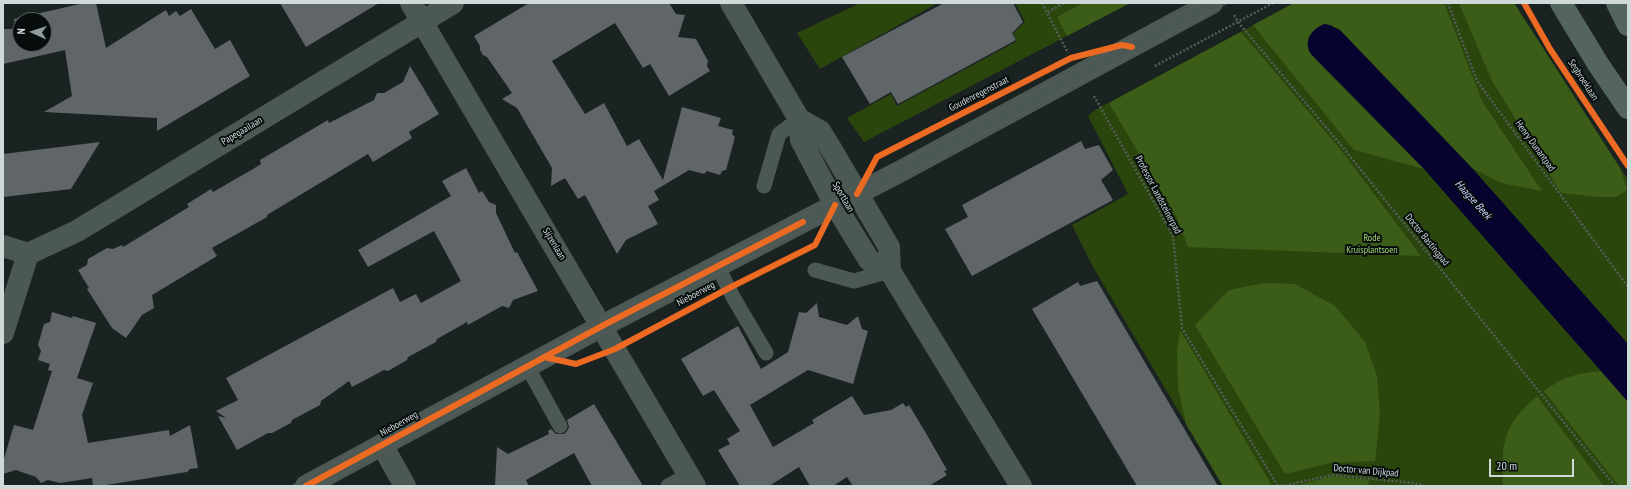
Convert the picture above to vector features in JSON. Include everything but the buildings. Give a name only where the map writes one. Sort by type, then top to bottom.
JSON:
[{"type":"main road","points":[[1561,3],[1598,64],[1628,108]]},
{"type":"main road","points":[[1616,3],[1628,26]]},
{"type":"street","name":"Sijzenlaan","points":[[411,3],[692,480]]},
{"type":"street","name":"Papegaailaan","points":[[28,254],[77,231],[453,3]]},
{"type":"street","name":"Sportlaan","points":[[731,3],[799,119],[801,140],[835,205],[869,260],[890,271]]},
{"type":"street","points":[[857,194],[1082,74],[1222,6]]},
{"type":"street","name":"Sportlaan","points":[[799,119],[820,131],[889,247],[890,271],[1021,486]]},
{"type":"street","name":"Nieboerweg","points":[[306,486],[717,265],[857,194]]},
{"type":"street","points":[[3,246],[28,254],[3,333]]},
{"type":"street","points":[[382,445],[405,486]]},
{"type":"lane","points":[[764,186],[779,134],[799,119]]},
{"type":"lane","points":[[717,265],[733,297],[766,353]]},
{"type":"lane","points":[[815,270],[854,281],[890,271]]},
{"type":"lane","points":[[527,366],[560,426]]},
{"type":"lane","points":[[668,486],[692,480]]},
{"type":"path","points":[[1048,12],[1064,3]]},
{"type":"path","points":[[1149,69],[1273,3]]},
{"type":"path","points":[[1095,98],[1102,94]]},
{"type":"green space","points":[[860,3],[938,3],[820,69],[797,33]]},
{"type":"green space","points":[[1015,3],[1130,3],[864,142],[847,118],[891,94],[897,106],[1017,41],[1013,33],[1025,22]]},
{"type":"green space","points":[[1083,3],[1130,3],[1067,36],[1057,17]]},
{"type":"green space","name":"Rode Kruisplantsoen","points":[[1294,3],[1514,3],[1628,180],[1628,486],[1223,486],[1093,267],[1072,225],[1128,194],[1088,116],[1095,110]]},
{"type":"green space","points":[[1294,3],[1444,3],[1482,101],[1542,191],[1501,183],[1472,168],[1340,30],[1308,50],[1316,60],[1424,169],[1354,150],[1253,25]]},
{"type":"green space","points":[[1459,3],[1514,3],[1620,168],[1627,190],[1616,197],[1561,193],[1491,79]]},
{"type":"green space","points":[[1241,32],[1340,149],[1421,256],[1188,247],[1177,218],[1109,103]]},
{"type":"green space","points":[[1264,283],[1295,284],[1335,306],[1365,342],[1377,376],[1380,414],[1375,461],[1330,463],[1285,474],[1195,325],[1229,290]]},
{"type":"green space","points":[[1180,330],[1271,484],[1268,486],[1223,486],[1186,424],[1178,388],[1177,351]]},
{"type":"green space","points":[[1603,371],[1628,402],[1628,486],[1619,486],[1544,391],[1572,376]]},
{"type":"green space","points":[[1537,396],[1604,486],[1503,486],[1503,457],[1506,436],[1517,417]]},
{"type":"green space","points":[[1332,476],[1369,480],[1368,486],[1296,486]]},
{"type":"water","name":"Haagse Beek","points":[[1324,24],[1340,30],[1472,168],[1628,344],[1628,402],[1424,169],[1311,54],[1308,40],[1315,29]]},
{"type":"tram line","points":[[291,486],[1200,3]]},
{"type":"tram line","points":[[320,486],[605,332],[839,211],[1228,3]]},
{"type":"cycle path","name":"Segbroeklaan","points":[[1524,3],[1550,49],[1628,166]]},
{"type":"cycle path","name":"Goudenregenstraat","points":[[857,194],[877,157],[1071,58],[1122,45],[1132,47]]},
{"type":"cycle path","points":[[544,357],[576,364],[615,349],[729,288],[815,245],[835,205]]},
{"type":"cycle path","points":[[306,486],[602,326],[803,222]]}]
